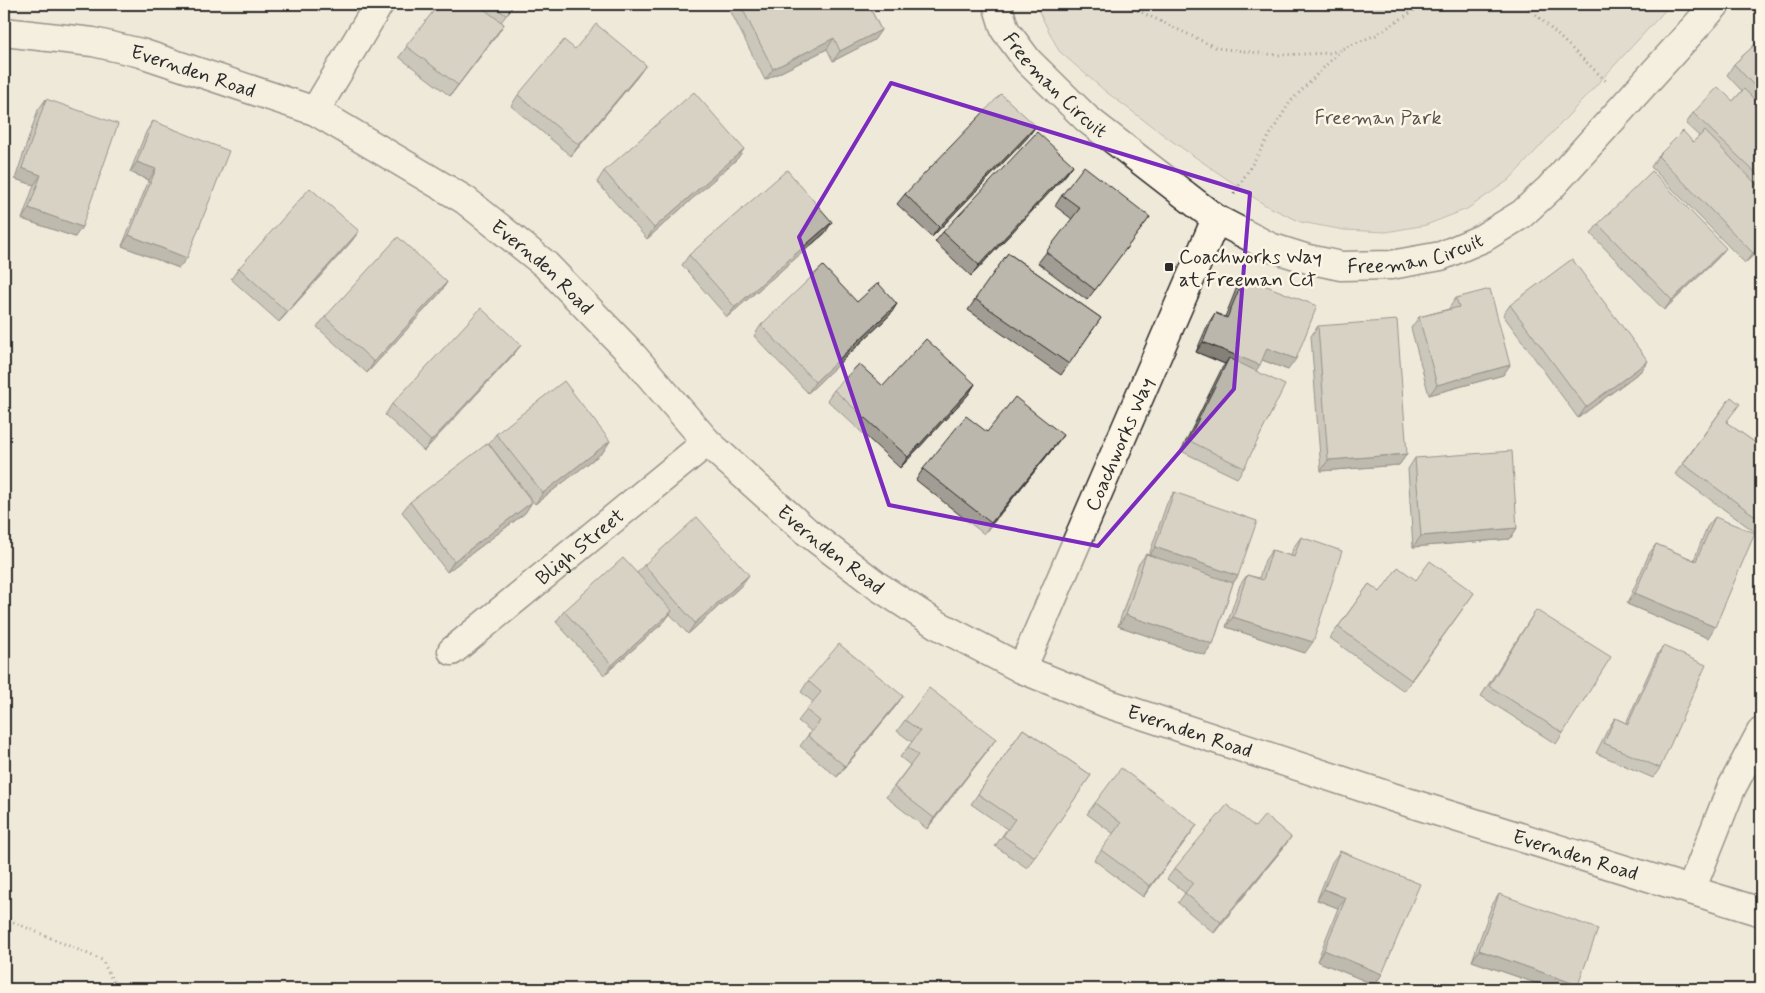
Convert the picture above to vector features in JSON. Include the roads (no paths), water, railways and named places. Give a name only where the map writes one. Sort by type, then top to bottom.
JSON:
[{"type":"street","points":[[315,111],[379,4]]},
{"type":"street","name":"Freeman Circuit","points":[[997,4],[1006,30],[1034,68],[1087,119],[1216,219],[1270,247],[1308,259],[1341,266],[1391,265],[1441,256],[1483,238],[1522,214],[1550,188],[1716,4]]},
{"type":"street","name":"Evernden Road","points":[[4,32],[93,42],[141,53],[315,111],[465,200],[546,264],[627,349],[707,442],[806,531],[880,587],[936,624],[1022,669],[1109,704],[1404,801],[1761,912]]},
{"type":"street","name":"Coachworks Way","points":[[1022,669],[1216,219]]},
{"type":"street","name":"Bligh Street","points":[[452,651],[707,442]]},
{"type":"street","points":[[1690,890],[1731,789],[1761,732]]},
{"type":"place","name":"Coachworks Way at Freeman Cct","points":[[1169,267]]},
{"type":"park label","name":"Freeman Park","points":[[1378,117]]}]
